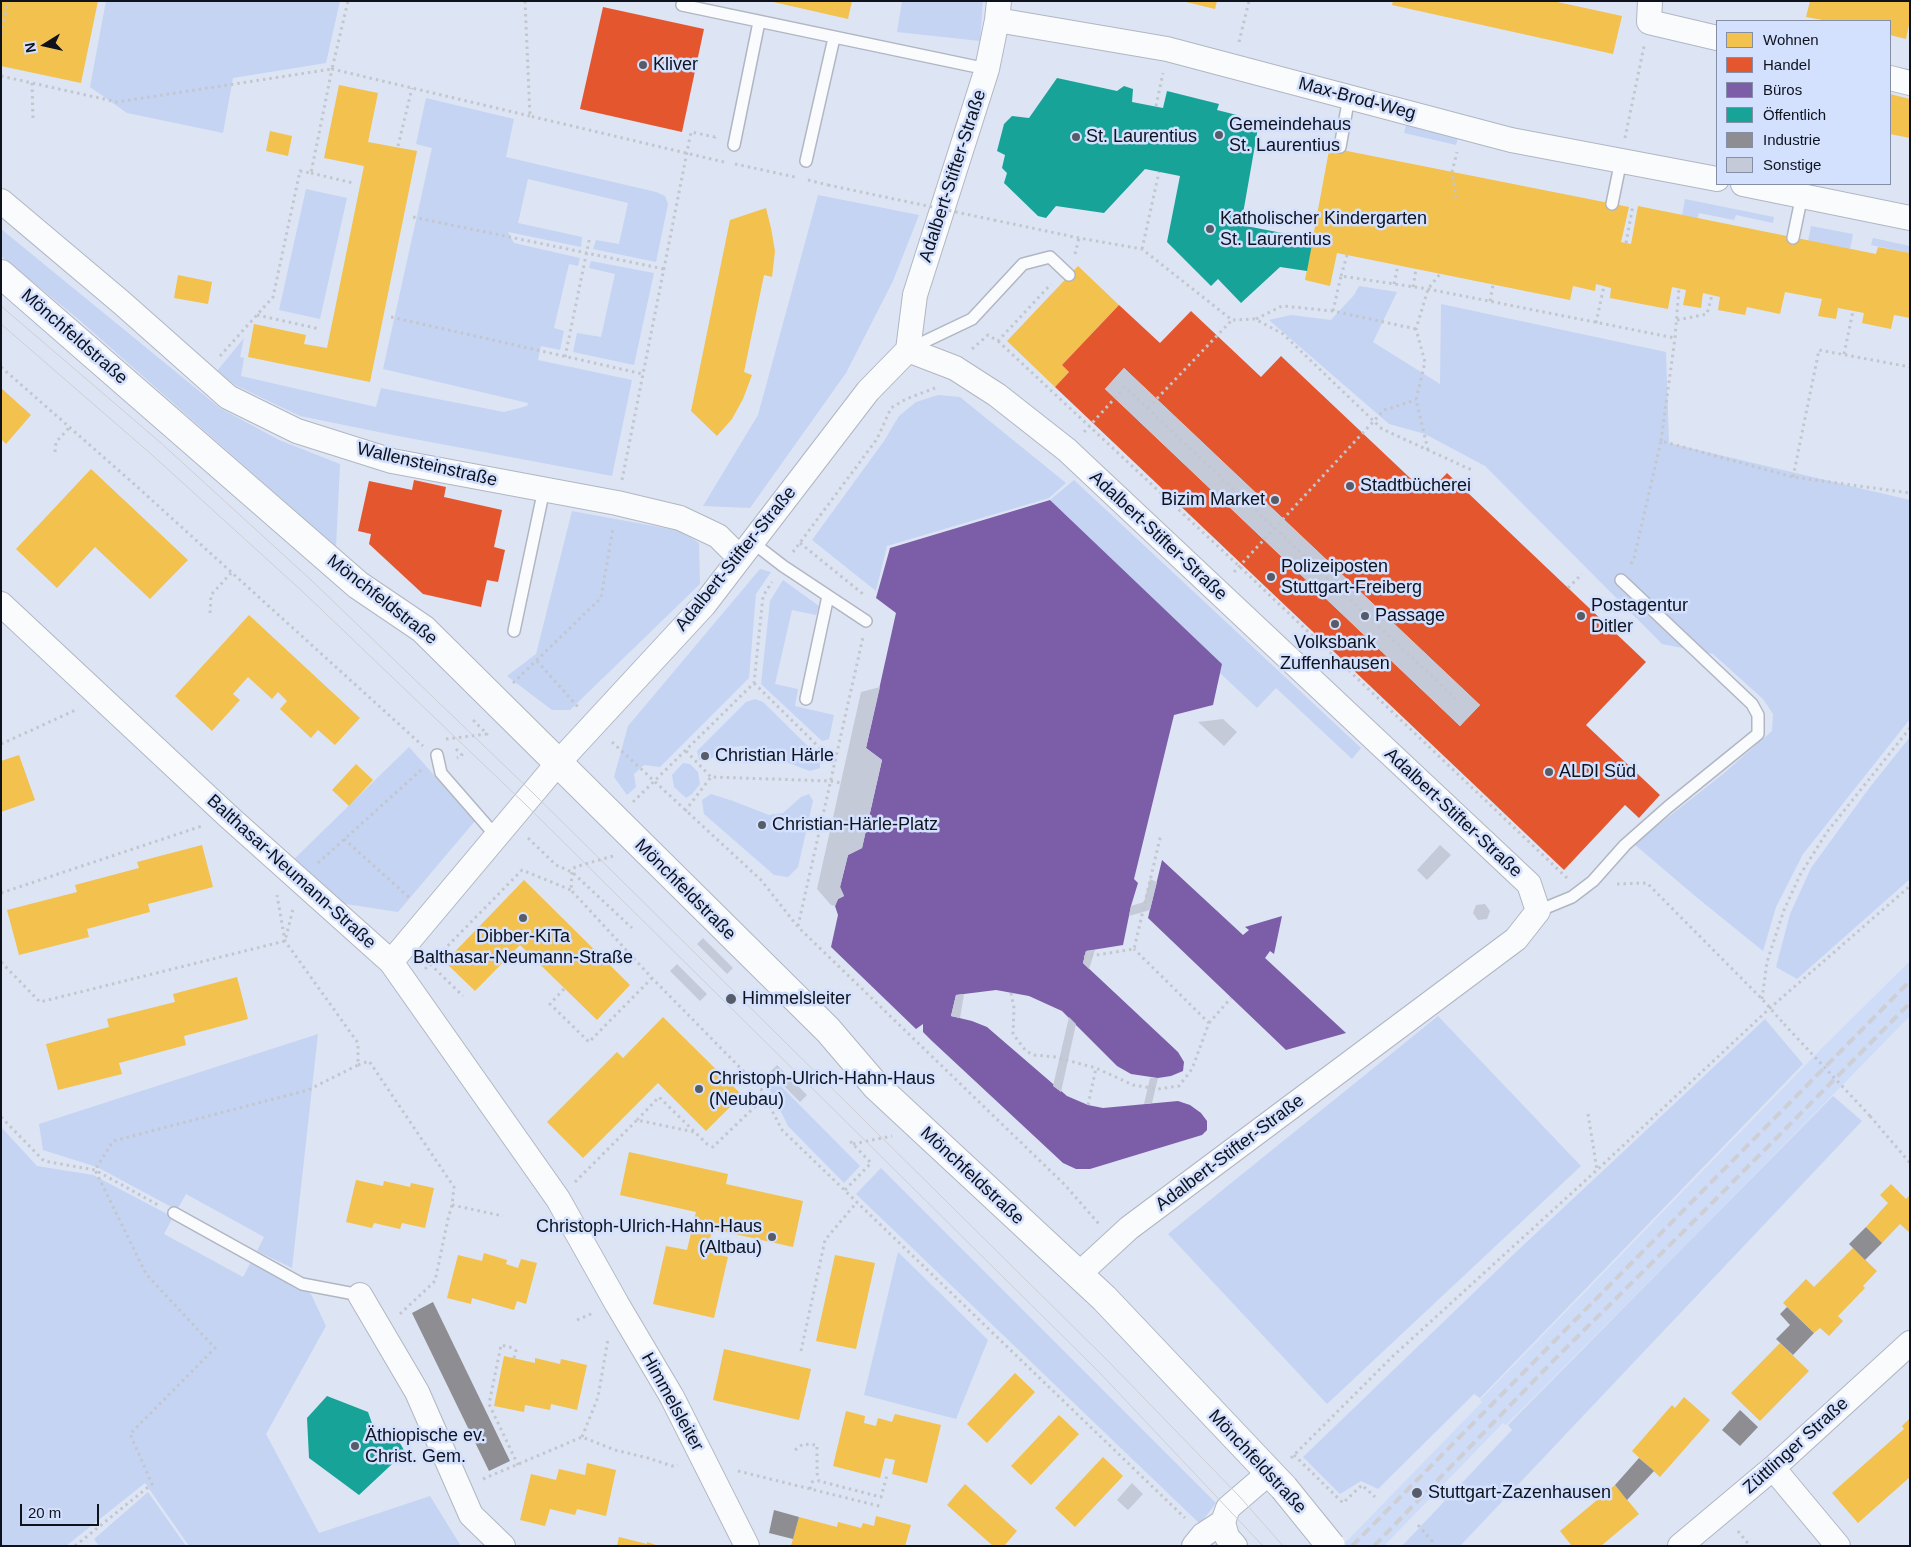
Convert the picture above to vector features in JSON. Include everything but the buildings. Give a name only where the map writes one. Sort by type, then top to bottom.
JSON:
[{"type":"main road","name":"Mönchfeldstraße","points":[[1,274],[358,585],[423,629],[828,1030],[876,1086],[1109,1304],[1228,1431],[1277,1480],[1332,1546]]},
{"type":"street","name":"Max-Brod-Weg","points":[[998,11],[1167,48],[1511,140],[1716,179]]},
{"type":"street","name":"Adalbert-Stifter-Straße","points":[[558,763],[704,605],[868,391],[908,350],[915,295],[987,69],[998,11]]},
{"type":"street","points":[[1650,12],[1716,38]]},
{"type":"street","points":[[1891,78],[1910,83]]},
{"type":"street","points":[[1748,185],[1910,218]]},
{"type":"street","name":"Wallensteinstraße","points":[[1,201],[122,303],[228,397],[297,431],[392,461],[618,503],[680,518],[746,550]]},
{"type":"street","name":"Adalbert-Stifter-Straße","points":[[908,350],[955,368],[997,395],[1066,450],[1529,884],[1538,911],[1516,938],[1129,1228],[1078,1274]]},
{"type":"street","name":"Balthasar-Neumann-Straße","points":[[1,604],[229,817],[391,962],[558,763]]},
{"type":"street","name":"Himmelsleiter","points":[[391,962],[558,1199],[616,1304],[672,1397],[747,1546]]},
{"type":"street","points":[[360,1294],[417,1392],[471,1515],[503,1546]]},
{"type":"street","name":"Züttlinger Straße","points":[[1680,1546],[1773,1468],[1910,1343]]},
{"type":"street","points":[[1773,1468],[1838,1546]]},
{"type":"street","points":[[1235,1546],[1227,1537],[1223,1522],[1228,1508],[1277,1480]]},
{"type":"street","points":[[1198,1540],[1223,1522]]},
{"type":"lane","points":[[682,5],[987,69]]},
{"type":"lane","points":[[734,145],[759,22]]},
{"type":"lane","points":[[806,160],[834,38]]},
{"type":"lane","points":[[1340,146],[1349,97]]},
{"type":"lane","points":[[1612,204],[1621,160]]},
{"type":"lane","points":[[1793,238],[1802,195]]},
{"type":"lane","points":[[908,350],[972,319],[1023,264],[1050,257],[1066,273]]},
{"type":"lane","points":[[514,631],[544,490]]},
{"type":"lane","points":[[746,550],[783,566],[866,621]]},
{"type":"lane","points":[[1538,911],[1572,897],[1593,881],[1625,845],[1668,807],[1758,734],[1758,715],[1752,704],[1621,580]]},
{"type":"lane","points":[[806,699],[828,596]]},
{"type":"lane","points":[[436,756],[441,773],[496,836]]},
{"type":"lane","points":[[174,1213],[302,1284],[360,1294]]},
{"type":"path","points":[[1,34],[8,1]]},
{"type":"path","points":[[311,173],[348,1]]},
{"type":"path","points":[[525,1],[530,116]]},
{"type":"path","points":[[1232,66],[1249,1]]},
{"type":"path","points":[[1621,160],[1650,12]]},
{"type":"path","points":[[1156,106],[1167,48]]},
{"type":"path","points":[[1,76],[117,102],[332,69],[724,162]]},
{"type":"path","points":[[32,83],[33,119]]},
{"type":"path","points":[[398,146],[412,88]]},
{"type":"path","points":[[451,763],[462,755],[445,739],[487,734],[474,721],[602,598],[618,503],[691,132],[715,137],[716,131]]},
{"type":"path","points":[[1456,198],[1452,172],[1457,150]]},
{"type":"path","points":[[734,164],[1079,238],[1142,249],[1232,320],[1255,319],[1282,306],[1333,311],[1416,329]]},
{"type":"path","points":[[203,376],[273,297],[300,171],[353,183]]},
{"type":"path","points":[[1142,249],[1160,172]]},
{"type":"path","points":[[413,217],[664,270]]},
{"type":"path","points":[[565,357],[590,236]]},
{"type":"path","points":[[998,341],[1066,273],[1073,261],[1079,238]]},
{"type":"path","points":[[1333,311],[1347,255]]},
{"type":"path","points":[[1394,284],[1398,265]]},
{"type":"path","points":[[1413,287],[1416,269]]},
{"type":"path","points":[[1428,450],[1416,400],[1425,362],[1416,329],[1428,290],[1440,274]]},
{"type":"path","points":[[1341,276],[1490,301],[1675,338]]},
{"type":"path","points":[[1490,301],[1493,284]]},
{"type":"path","points":[[1596,323],[1604,286]]},
{"type":"path","points":[[1621,580],[1634,558],[1661,441],[1675,338],[1679,288]]},
{"type":"path","points":[[1677,320],[1707,314],[1712,295]]},
{"type":"path","points":[[1844,354],[1853,311]]},
{"type":"path","points":[[257,315],[320,330]]},
{"type":"path","points":[[391,317],[643,374]]},
{"type":"path","points":[[1255,319],[1282,334],[1382,428],[1474,471]]},
{"type":"path","points":[[1148,408],[1232,320]]},
{"type":"path","points":[[1114,1241],[1065,1186],[798,927],[761,880],[654,782],[754,683],[763,596],[877,439],[890,408],[906,399],[944,385],[964,357],[988,335],[998,341],[1239,566],[1569,880],[1572,897]]},
{"type":"path","points":[[1792,477],[1819,350],[1910,366]]},
{"type":"path","points":[[1,367],[70,427],[420,744],[436,756]]},
{"type":"path","points":[[1066,450],[1126,387],[1458,701]]},
{"type":"path","points":[[1216,591],[1384,410],[1416,400]]},
{"type":"path","points":[[55,452],[56,442],[70,427]]},
{"type":"path","points":[[1661,441],[1792,477],[1910,493]]},
{"type":"path","points":[[798,927],[871,600],[800,543]]},
{"type":"path","points":[[210,613],[211,596],[231,573]]},
{"type":"path","points":[[1568,588],[1582,574]]},
{"type":"path","points":[[754,683],[835,762]]},
{"type":"path","points":[[1,744],[102,698]]},
{"type":"path","points":[[1762,999],[1767,962],[1784,910],[1800,875],[1827,832],[1910,728]]},
{"type":"path","points":[[686,751],[711,777],[841,783]]},
{"type":"path","points":[[685,811],[711,777]]},
{"type":"path","points":[[1,893],[229,817]]},
{"type":"path","points":[[1134,949],[1161,834]]},
{"type":"path","points":[[521,844],[527,837],[556,866],[572,872],[632,928]]},
{"type":"path","points":[[285,941],[300,881],[344,839],[431,916]]},
{"type":"path","points":[[269,852],[285,941],[358,1043],[358,1066]]},
{"type":"path","points":[[571,890],[572,872],[575,867],[616,855]]},
{"type":"path","points":[[437,957],[522,870],[571,890],[652,978],[761,1089],[782,1130],[1198,1540]]},
{"type":"path","points":[[1593,881],[1621,884],[1648,883],[1762,999],[1870,1116],[1910,1163]]},
{"type":"path","points":[[1375,1498],[1362,1485],[1343,1503],[1294,1455],[1393,1356],[1597,1170],[1770,1008],[1910,886]]},
{"type":"path","points":[[1,962],[40,1002],[285,941]]},
{"type":"path","points":[[1084,958],[1134,949]]},
{"type":"path","points":[[1134,949],[1209,1023]]},
{"type":"path","points":[[430,964],[462,996]]},
{"type":"path","points":[[564,989],[550,1004],[588,1042],[652,978]]},
{"type":"path","points":[[1011,993],[1014,1008],[1013,1034],[1026,1050],[1034,1055],[1055,1057],[1096,1068],[1133,1086],[1158,1089],[1179,1086],[1192,1069],[1209,1023],[1231,998]]},
{"type":"path","points":[[95,1170],[113,1141],[308,1090],[369,1062],[454,1188],[435,1280],[382,1331]]},
{"type":"path","points":[[1088,1105],[1096,1068]]},
{"type":"path","points":[[558,1199],[659,1097],[707,1144],[713,1147],[765,1097]]},
{"type":"path","points":[[1588,1114],[1597,1170]]},
{"type":"path","points":[[1,1116],[44,1161],[95,1170],[174,1213]]},
{"type":"path","points":[[637,1120],[695,1132]]},
{"type":"path","points":[[853,1144],[891,1136],[895,1133]]},
{"type":"path","points":[[845,1190],[871,1163],[848,1139]]},
{"type":"path","points":[[75,1546],[152,1484],[130,1434],[215,1348],[146,1274],[95,1170]]},
{"type":"path","points":[[801,1351],[826,1240],[857,1202]]},
{"type":"path","points":[[452,1205],[503,1216]]},
{"type":"path","points":[[514,1358],[516,1351],[513,1348],[501,1346],[489,1404],[518,1465]]},
{"type":"path","points":[[460,1489],[582,1437],[598,1397],[605,1352]]},
{"type":"path","points":[[582,1437],[614,1450],[648,1458]]},
{"type":"path","points":[[795,1450],[803,1444],[817,1445],[817,1473],[820,1481]]},
{"type":"path","points":[[810,1489],[812,1482],[820,1481],[881,1497],[887,1476]]},
{"type":"path","points":[[777,1481],[883,1507]]},
{"type":"path","points":[[1418,1525],[1432,1542],[1430,1546]]},
{"type":"path","points":[[1738,1532],[1750,1546]]},
{"type":"shaded area","points":[[106,1],[340,1],[326,63],[233,78],[223,133],[127,113],[90,87]]},
{"type":"shaded area","points":[[902,1],[983,1],[980,41],[897,32]]},
{"type":"shaded area","points":[[426,98],[514,119],[506,157],[656,192],[665,196],[668,204],[656,262],[593,249],[596,240],[619,244],[628,203],[528,179],[518,223],[582,237],[581,247],[508,232],[514,243],[580,258],[578,266],[569,264],[554,328],[564,331],[560,350],[541,346],[538,360],[632,380],[612,476],[300,416],[233,384],[217,371],[244,338],[240,357],[244,358],[241,376],[376,407],[381,388],[504,412],[527,406],[528,403],[383,369],[432,148],[416,144]]},
{"type":"shaded area","points":[[1407,122],[1459,134],[1456,145],[1404,133]]},
{"type":"shaded area","points":[[306,189],[347,198],[320,319],[279,310]]},
{"type":"shaded area","points":[[818,195],[919,215],[893,281],[846,373],[750,508],[703,506],[758,415]]},
{"type":"shaded area","points":[[1685,199],[1774,217],[1773,223],[1736,215],[1734,220],[1699,213],[1697,219],[1682,216]]},
{"type":"shaded area","points":[[1811,226],[1853,234],[1850,249],[1808,241]]},
{"type":"shaded area","points":[[1,229],[220,408],[279,440],[340,464],[336,547],[77,318],[1,256]]},
{"type":"shaded area","points":[[1873,238],[1910,246],[1910,253],[1871,245]]},
{"type":"shaded area","points":[[591,261],[654,273],[634,365],[573,352],[577,333],[601,337],[615,274],[589,268]]},
{"type":"shaded area","points":[[1359,286],[1397,292],[1373,342],[1440,384],[1441,304],[1666,352],[1669,443],[1910,500],[1910,719],[1803,854],[1776,907],[1763,951],[1634,844],[1723,774],[1772,731],[1773,714],[1763,699],[1713,654],[1662,644],[1485,466],[1425,434],[1389,424],[1269,320],[1291,315],[1331,320],[1354,295]]},
{"type":"shaded area","points":[[938,395],[960,397],[1066,483],[1049,498],[887,546],[876,591],[812,540],[884,441],[899,416],[916,402]]},
{"type":"shaded area","points":[[1074,480],[1361,748],[1352,759],[1276,688],[1257,708],[1220,673],[1222,664],[1050,500]]},
{"type":"shaded area","points":[[572,511],[681,531],[699,543],[700,584],[570,710],[552,710],[507,676],[536,654]]},
{"type":"shaded area","points":[[760,569],[771,572],[756,594],[749,678],[660,767],[644,765],[634,774],[636,787],[627,795],[614,777],[628,726]]},
{"type":"shaded area","points":[[783,580],[819,606],[816,615],[792,610],[775,684],[798,689],[795,706],[834,715],[829,739],[822,741],[761,684],[770,601]]},
{"type":"shaded area","points":[[755,699],[763,702],[820,758],[820,768],[810,771],[743,746],[733,747],[708,760],[699,760],[697,751],[746,702]]},
{"type":"shaded area","points":[[1910,737],[1910,879],[1797,979],[1776,967],[1790,914],[1811,868],[1870,787]]},
{"type":"shaded area","points":[[409,747],[475,821],[398,912],[333,902],[289,864]]},
{"type":"shaded area","points":[[683,763],[690,764],[698,772],[700,784],[686,798],[674,787],[672,775]]},
{"type":"shaded area","points":[[711,794],[769,815],[783,813],[801,797],[809,794],[813,801],[798,867],[788,877],[774,875],[704,814],[702,800]]},
{"type":"shaded area","points":[[1910,961],[1910,1016],[1667,1264],[1506,1425],[1503,1423],[1384,1546],[1342,1546],[1482,1402],[1480,1400],[1822,1048]]},
{"type":"shaded area","points":[[1438,1016],[1581,1166],[1327,1404],[1168,1234]]},
{"type":"shaded area","points":[[1765,1019],[1803,1064],[1480,1398],[1474,1394],[1378,1489],[1361,1481],[1340,1494],[1303,1457],[1515,1253]]},
{"type":"shaded area","points":[[318,1034],[292,1268],[257,1251],[264,1237],[186,1194],[177,1210],[97,1167],[43,1150],[39,1124]]},
{"type":"shaded area","points":[[770,1075],[860,1166],[844,1183],[788,1126],[765,1080]]},
{"type":"shaded area","points":[[1833,1096],[1862,1121],[1460,1546],[1402,1546],[1512,1430],[1508,1425]]},
{"type":"shaded area","points":[[1,1127],[37,1166],[93,1175],[173,1217],[164,1234],[243,1277],[251,1262],[311,1294],[326,1326],[266,1434],[319,1533],[430,1496],[461,1546],[189,1546],[145,1483],[66,1546],[1,1546]]},
{"type":"shaded area","points":[[881,1168],[1216,1503],[1200,1524],[856,1194]]},
{"type":"shaded area","points":[[898,1252],[988,1340],[956,1419],[864,1395]]},
{"type":"shaded area","points":[[148,1492],[186,1546],[99,1546],[94,1539]]},
{"type":"tram line","points":[[1,306],[161,443],[311,580],[533,793],[1108,1361],[1240,1497],[1283,1546]]},
{"type":"tram line","points":[[1,324],[151,454],[302,591],[524,803],[1098,1371],[1263,1546]]},
{"type":"railway","points":[[1352,1546],[1910,981]]},
{"type":"railway","points":[[1374,1546],[1555,1359],[1910,1003]]},
{"type":"place","name":"Kliver","points":[[643,65]]},
{"type":"place","name":"Gemeindehaus St. Laurentius","points":[[1219,135]]},
{"type":"place","name":"St. Laurentius","points":[[1076,137]]},
{"type":"place","name":"Katholischer Kindergarten St. Laurentius","points":[[1210,229]]},
{"type":"place","name":"Stadtbücherei","points":[[1350,486]]},
{"type":"place","name":"Bizim Market","points":[[1275,500]]},
{"type":"place","name":"Polizeiposten Stuttgart-Freiberg","points":[[1271,577]]},
{"type":"place","name":"Passage","points":[[1365,616]]},
{"type":"place","name":"Postagentur Ditler","points":[[1581,616]]},
{"type":"place","name":"Volksbank Zuffenhausen","points":[[1335,624]]},
{"type":"place","name":"Christian Härle","points":[[705,756]]},
{"type":"place","name":"ALDI Süd","points":[[1549,772]]},
{"type":"place","name":"Christian-Härle-Platz","points":[[762,825]]},
{"type":"place","name":"Dibber-KiTa Balthasar-Neumann-Straße","points":[[523,918]]},
{"type":"place","name":"Himmelsleiter","points":[[731,999]]},
{"type":"place","name":"Christoph-Ulrich-Hahn-Haus (Neubau)","points":[[699,1089]]},
{"type":"place","name":"Christoph-Ulrich-Hahn-Haus (Altbau)","points":[[772,1237]]},
{"type":"place","name":"Äthiopische ev. Christ. Gem.","points":[[355,1446]]},
{"type":"place","name":"Stuttgart-Zazenhausen","points":[[1417,1493]]}]
